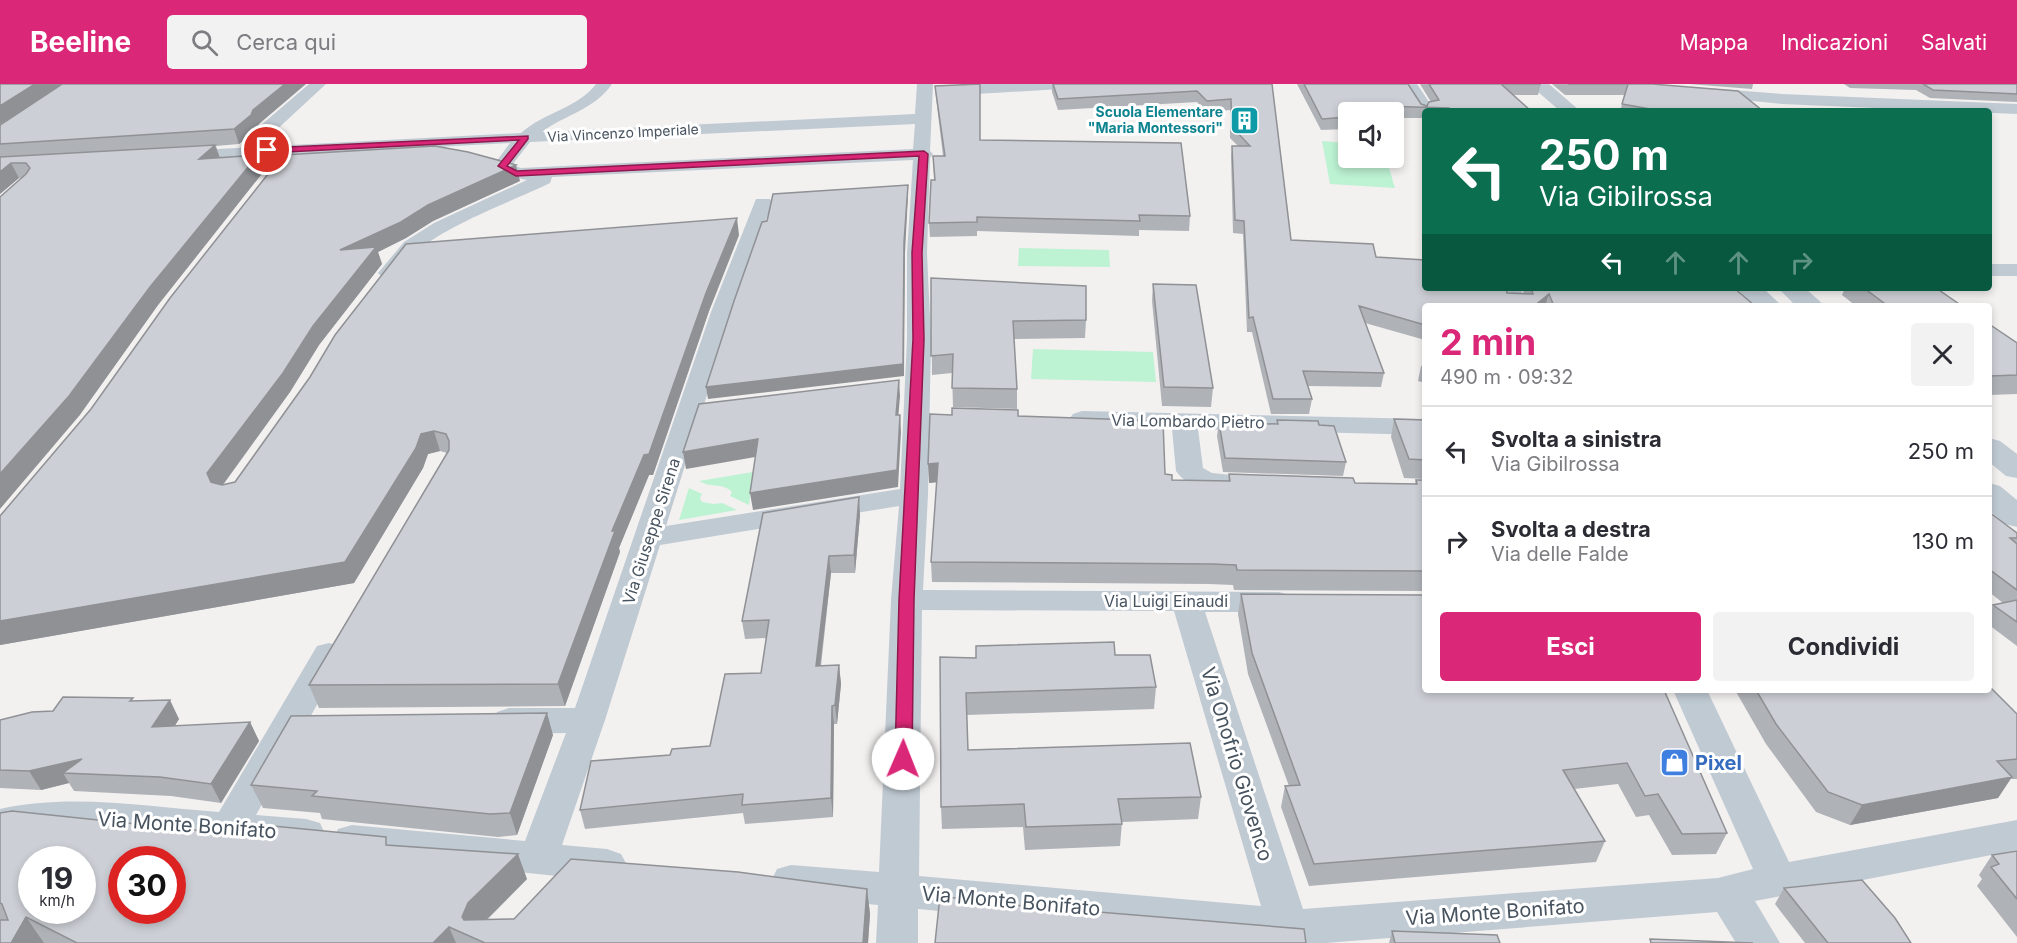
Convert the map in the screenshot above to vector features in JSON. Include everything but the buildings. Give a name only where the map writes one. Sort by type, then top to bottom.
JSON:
[{"type":"street","points":[[266,130],[318,84]]},
{"type":"street","points":[[512,166],[525,137],[545,122],[597,96],[604,84]]},
{"type":"street","points":[[897,943],[907,600],[914,495],[927,416],[905,385],[919,339],[917,253],[926,88],[1061,84]]},
{"type":"street","points":[[1408,84],[1424,108]]},
{"type":"street","points":[[1763,84],[1782,99]]},
{"type":"street","points":[[1530,87],[1542,108]]},
{"type":"street","points":[[1530,87],[1566,108]]},
{"type":"street","points":[[1690,91],[1782,99],[2017,109]]},
{"type":"street","name":"Via Vincenzo Imperiale","points":[[162,157],[280,164],[525,137],[923,119]]},
{"type":"street","points":[[280,164],[303,128]]},
{"type":"street","points":[[512,166],[924,154]]},
{"type":"street","points":[[221,171],[280,164],[468,158]]},
{"type":"street","points":[[378,286],[411,246],[441,227],[544,179],[488,158]]},
{"type":"street","name":"Via Giuseppe Sirena","points":[[550,871],[588,720],[648,538],[700,411],[722,312],[763,203]]},
{"type":"street","points":[[1992,269],[2017,270]]},
{"type":"street","points":[[1752,291],[1766,303]]},
{"type":"street","points":[[1794,291],[1808,303]]},
{"type":"street","name":"Via Lombardo Pietro","points":[[1056,418],[1422,427]]},
{"type":"street","points":[[1184,420],[1190,471],[1194,476],[1209,482],[1269,484]]},
{"type":"street","points":[[1992,449],[2017,469]]},
{"type":"street","points":[[648,538],[914,495]]},
{"type":"street","points":[[1992,496],[2017,517]]},
{"type":"street","name":"Via Luigi Einaudi","points":[[907,600],[1306,602]]},
{"type":"street","name":"Via Onofrio Giovenco","points":[[1186,602],[1288,926]]},
{"type":"street","points":[[230,827],[342,631]]},
{"type":"street","points":[[1691,693],[1778,881]]},
{"type":"street","points":[[480,721],[588,720]]},
{"type":"street","points":[[289,723],[325,723]]},
{"type":"street","name":"Via Monte Bonifato","points":[[8,826],[91,817],[230,827],[420,848],[550,871],[642,868]]},
{"type":"street","name":"Via Monte Bonifato","points":[[760,878],[1288,926],[1330,934],[1728,894],[1733,889],[2017,835]]},
{"type":"street","points":[[1728,894],[1759,943]]},
{"type":"green space","points":[[1322,141],[1338,142],[1338,168],[1389,168],[1395,188],[1330,184]]},
{"type":"green space","points":[[1019,248],[1109,250],[1110,267],[1018,266]]},
{"type":"green space","points":[[1033,349],[1153,352],[1156,382],[1031,379]]},
{"type":"green space","points":[[753,472],[749,505],[730,496],[732,492],[725,487],[699,481]]},
{"type":"green space","points":[[689,488],[702,494],[700,498],[702,502],[722,503],[737,510],[679,520]]},
{"type":"place","name":"Scuola Elementare \"Maria Montessori\"","points":[[1244,120]]},
{"type":"place","name":"Pixel","points":[[1674,763]]},
{"type":"route","points":[[267,150],[525,137],[502,166],[516,173],[924,154],[917,253],[919,339],[914,435],[914,495],[907,600],[903,759]]}]
